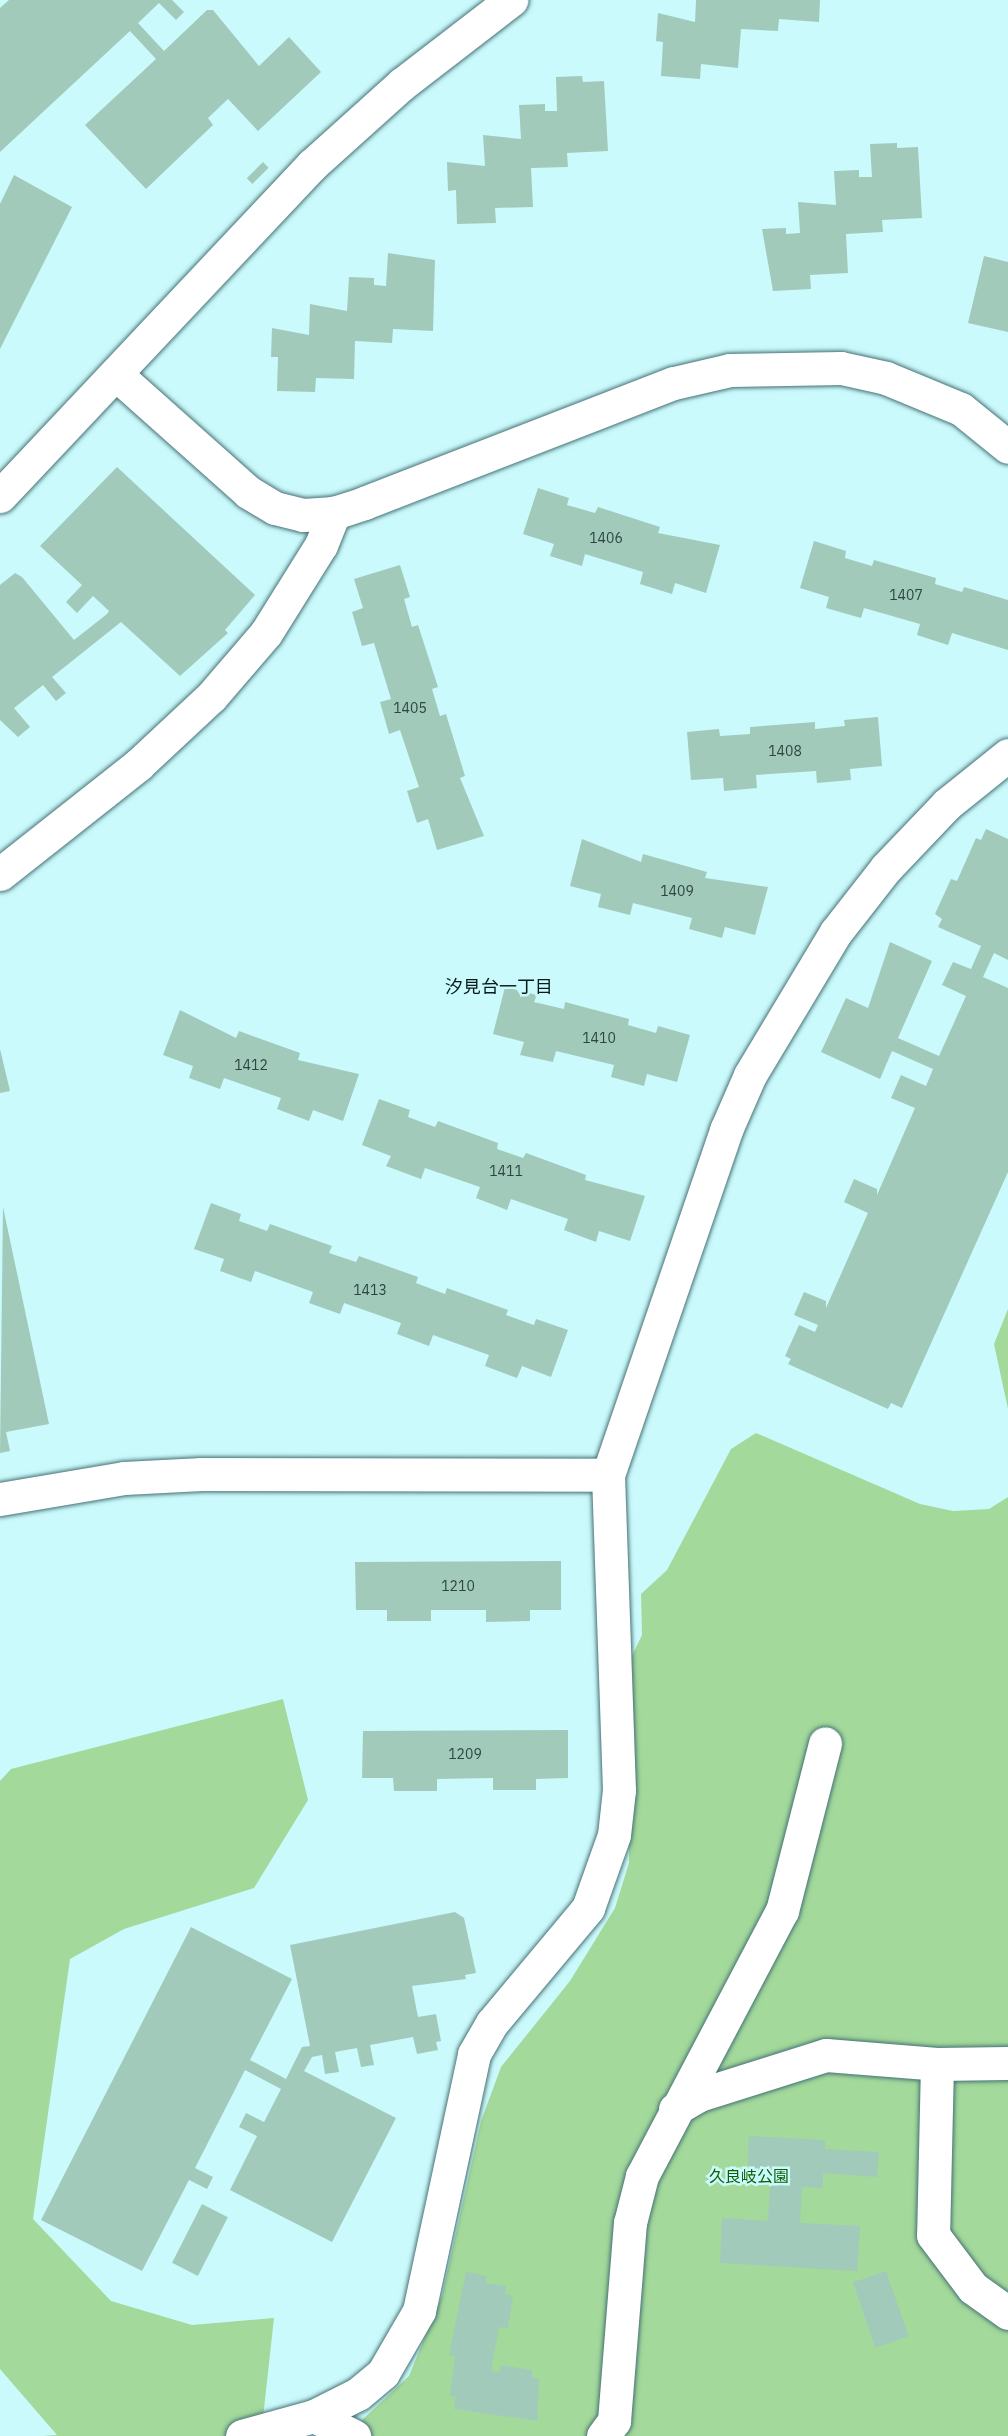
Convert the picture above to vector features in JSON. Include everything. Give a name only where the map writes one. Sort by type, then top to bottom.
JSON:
[{"type":"street","points":[[0,496],[118,376],[312,165],[402,84],[511,0]]},
{"type":"street","points":[[118,376],[248,492],[275,508],[303,515],[334,513],[674,383],[730,370],[841,368],[886,378],[961,409],[1008,447]]},
{"type":"street","points":[[0,873],[138,765],[212,698],[271,624],[316,554],[334,513]]},
{"type":"street","points":[[242,2436],[314,2416],[358,2394],[383,2373],[405,2341],[429,2271],[474,2054],[492,2023],[588,1908],[604,1872],[614,1835],[619,1790],[608,1474],[726,1130],[756,1065],[836,932],[886,868],[947,804],[1008,755]]},
{"type":"street","points":[[0,1499],[124,1478],[202,1474],[608,1474]]},
{"type":"street","points":[[603,2436],[614,2421],[620,2371],[630,2223],[649,2159],[782,1911],[825,1743]]},
{"type":"street","points":[[675,2109],[699,2095],[826,2055],[937,2064],[1008,2063]]},
{"type":"street","points":[[937,2064],[933,2235],[973,2288],[1008,2313]]},
{"type":"street","points":[[314,2416],[354,2436]]},
{"type":"green space","points":[[1008,1309],[1008,1409],[994,1344]]},
{"type":"green space","name":"久良岐公園","points":[[756,1433],[920,1504],[953,1511],[989,1509],[1008,1497],[1008,2436],[345,2436],[409,2376],[442,2296],[481,2121],[501,2067],[570,1981],[615,1908],[629,1863],[630,1660],[642,1635],[641,1594],[667,1570],[731,1449]]},
{"type":"green space","points":[[283,1699],[308,1800],[254,1888],[124,1929],[70,1959],[33,2219],[111,2301],[192,2325],[274,2318],[261,2436],[43,2436],[57,2435],[0,2369],[0,1781],[11,1769]]},
{"type":"building","points":[[9,0],[172,0],[184,12],[176,20],[159,3],[138,23],[164,51],[207,10],[213,10],[259,66],[289,37],[321,72],[258,131],[228,99],[208,118],[213,125],[146,189],[85,125],[156,59],[130,31],[0,152],[0,8]]},
{"type":"building","points":[[696,0],[820,0],[819,22],[779,19],[778,31],[741,29],[738,68],[701,64],[700,79],[661,76],[663,42],[656,41],[658,13],[695,22]]},
{"type":"building","points":[[582,76],[583,82],[604,81],[608,151],[567,153],[568,167],[531,168],[533,207],[495,208],[496,223],[457,224],[456,190],[448,191],[447,162],[485,166],[483,135],[521,139],[519,105],[545,104],[545,111],[557,111],[556,77]]},
{"type":"building","points":[[897,143],[897,148],[918,147],[922,218],[882,220],[883,232],[846,234],[848,273],[810,275],[811,289],[773,291],[762,229],[786,228],[786,234],[800,233],[798,202],[836,205],[834,171],[859,170],[859,177],[872,177],[870,144]]},
{"type":"building","points":[[263,162],[269,168],[252,184],[247,178]]},
{"type":"building","points":[[14,175],[72,207],[0,349],[0,204]]},
{"type":"building","points":[[388,253],[435,260],[433,331],[393,329],[392,343],[355,341],[354,379],[316,378],[315,392],[277,391],[278,357],[271,357],[272,328],[309,335],[310,304],[347,311],[349,277],[374,278],[374,285],[386,286]]},
{"type":"building","points":[[984,256],[1008,262],[1008,332],[968,323]]},
{"type":"building","points":[[117,467],[255,595],[225,630],[228,633],[180,676],[121,622],[52,677],[66,693],[56,701],[43,685],[14,708],[30,727],[18,737],[0,720],[0,585],[15,573],[22,577],[74,640],[107,614],[109,611],[93,596],[77,613],[66,602],[82,585],[40,546]]},
{"type":"building","points":[[538,488],[569,498],[567,505],[595,513],[598,507],[660,527],[658,533],[720,545],[706,593],[675,583],[672,594],[640,584],[643,572],[585,554],[582,566],[550,556],[554,544],[523,534]]},
{"type":"building","points":[[814,541],[846,551],[845,558],[872,566],[874,560],[936,578],[935,584],[962,592],[964,587],[1008,600],[1008,650],[952,633],[948,645],[917,635],[920,624],[864,608],[861,618],[826,608],[829,597],[800,588]]},
{"type":"building","points":[[400,565],[410,597],[404,599],[412,627],[418,625],[438,687],[432,689],[440,716],[446,714],[465,776],[460,778],[484,836],[437,850],[428,819],[417,823],[407,791],[419,787],[400,730],[389,734],[380,702],[391,699],[374,643],[362,646],[352,612],[363,608],[354,579]]},
{"type":"building","points":[[878,717],[882,766],[850,769],[851,780],[817,783],[816,771],[756,775],[757,788],[724,791],[723,778],[691,780],[687,732],[719,729],[720,736],[750,734],[750,727],[815,722],[815,729],[845,726],[844,720]]},
{"type":"building","points":[[986,829],[1008,839],[1008,960],[994,953],[983,977],[1008,988],[1008,1172],[902,1408],[891,1403],[888,1409],[788,1364],[791,1359],[785,1356],[799,1325],[815,1332],[818,1325],[794,1315],[804,1292],[826,1301],[826,1308],[868,1213],[844,1202],[854,1179],[877,1189],[877,1195],[915,1108],[891,1098],[901,1075],[926,1086],[933,1069],[892,1051],[880,1079],[821,1052],[846,998],[868,1008],[890,942],[932,961],[898,1038],[939,1056],[966,996],[942,985],[953,962],[971,969],[981,946],[938,927],[942,919],[935,914],[951,879],[957,881],[976,838],[981,840]]},
{"type":"building","points":[[582,839],[641,862],[643,854],[707,872],[705,878],[768,887],[755,935],[725,927],[722,938],[689,929],[692,918],[633,903],[630,915],[598,907],[601,894],[570,886]]},
{"type":"building","points":[[505,987],[537,995],[534,1002],[564,1009],[565,1002],[629,1019],[628,1025],[656,1033],[658,1026],[690,1035],[677,1082],[647,1074],[644,1086],[611,1077],[614,1065],[556,1051],[553,1062],[520,1055],[524,1042],[493,1034]]},
{"type":"building","points":[[180,1010],[236,1038],[239,1031],[300,1053],[298,1060],[359,1074],[343,1121],[313,1110],[309,1121],[277,1109],[281,1098],[224,1078],[220,1089],[189,1078],[193,1066],[163,1055]]},
{"type":"building","points":[[0,1049],[10,1091],[0,1093]]},
{"type":"building","points":[[379,1099],[410,1110],[408,1117],[435,1127],[438,1121],[498,1143],[497,1149],[523,1158],[526,1153],[586,1175],[585,1180],[645,1196],[630,1241],[599,1231],[596,1242],[564,1230],[568,1219],[511,1199],[507,1210],[476,1198],[480,1187],[425,1168],[421,1179],[386,1166],[391,1156],[362,1145]]},
{"type":"building","points":[[211,1203],[241,1214],[239,1221],[267,1231],[270,1224],[332,1246],[329,1253],[356,1262],[359,1256],[418,1277],[416,1283],[445,1294],[447,1288],[508,1310],[506,1315],[534,1325],[536,1319],[568,1330],[551,1377],[522,1366],[517,1378],[485,1366],[489,1355],[433,1335],[429,1346],[397,1334],[401,1323],[344,1303],[340,1314],[309,1303],[313,1292],[255,1271],[251,1282],[220,1271],[224,1259],[194,1249]]},
{"type":"building","points":[[3,1207],[49,1424],[6,1432],[10,1451],[0,1453]]},
{"type":"building","points":[[561,1561],[561,1610],[530,1610],[530,1621],[486,1622],[486,1610],[431,1610],[431,1621],[387,1621],[387,1610],[356,1610],[355,1562]]},
{"type":"building","points":[[568,1730],[568,1778],[536,1779],[536,1790],[493,1790],[493,1778],[437,1779],[437,1791],[394,1791],[393,1778],[362,1778],[363,1731]]},
{"type":"building","points":[[455,1912],[464,1918],[476,1973],[465,1975],[466,1979],[412,1986],[418,2017],[436,2014],[441,2041],[436,2042],[438,2050],[417,2054],[413,2037],[370,2045],[374,2065],[361,2067],[357,2048],[335,2052],[339,2072],[325,2074],[322,2055],[312,2057],[304,2071],[396,2118],[332,2242],[230,2190],[257,2136],[239,2127],[246,2113],[264,2122],[281,2089],[245,2070],[195,2168],[213,2177],[207,2189],[189,2180],[142,2271],[41,2220],[191,1927],[292,1979],[250,2060],[286,2079],[302,2047],[310,2046],[290,1945]]},
{"type":"building","points":[[749,2136],[825,2140],[825,2149],[879,2152],[877,2177],[823,2173],[823,2188],[802,2187],[800,2223],[860,2226],[857,2271],[720,2263],[722,2218],[768,2221],[770,2185],[747,2184]]},
{"type":"building","points":[[202,2204],[228,2217],[198,2276],[172,2263]]},
{"type":"building","points":[[886,2271],[908,2336],[875,2348],[853,2282]]},
{"type":"building","points":[[466,2272],[487,2276],[486,2283],[506,2286],[505,2294],[513,2296],[508,2328],[499,2327],[491,2371],[500,2372],[501,2365],[532,2370],[532,2377],[539,2379],[537,2421],[454,2409],[456,2397],[450,2396],[455,2356],[449,2355]]},
{"type":"district","name":"汐見台一丁目","points":[[499,987]]}]
